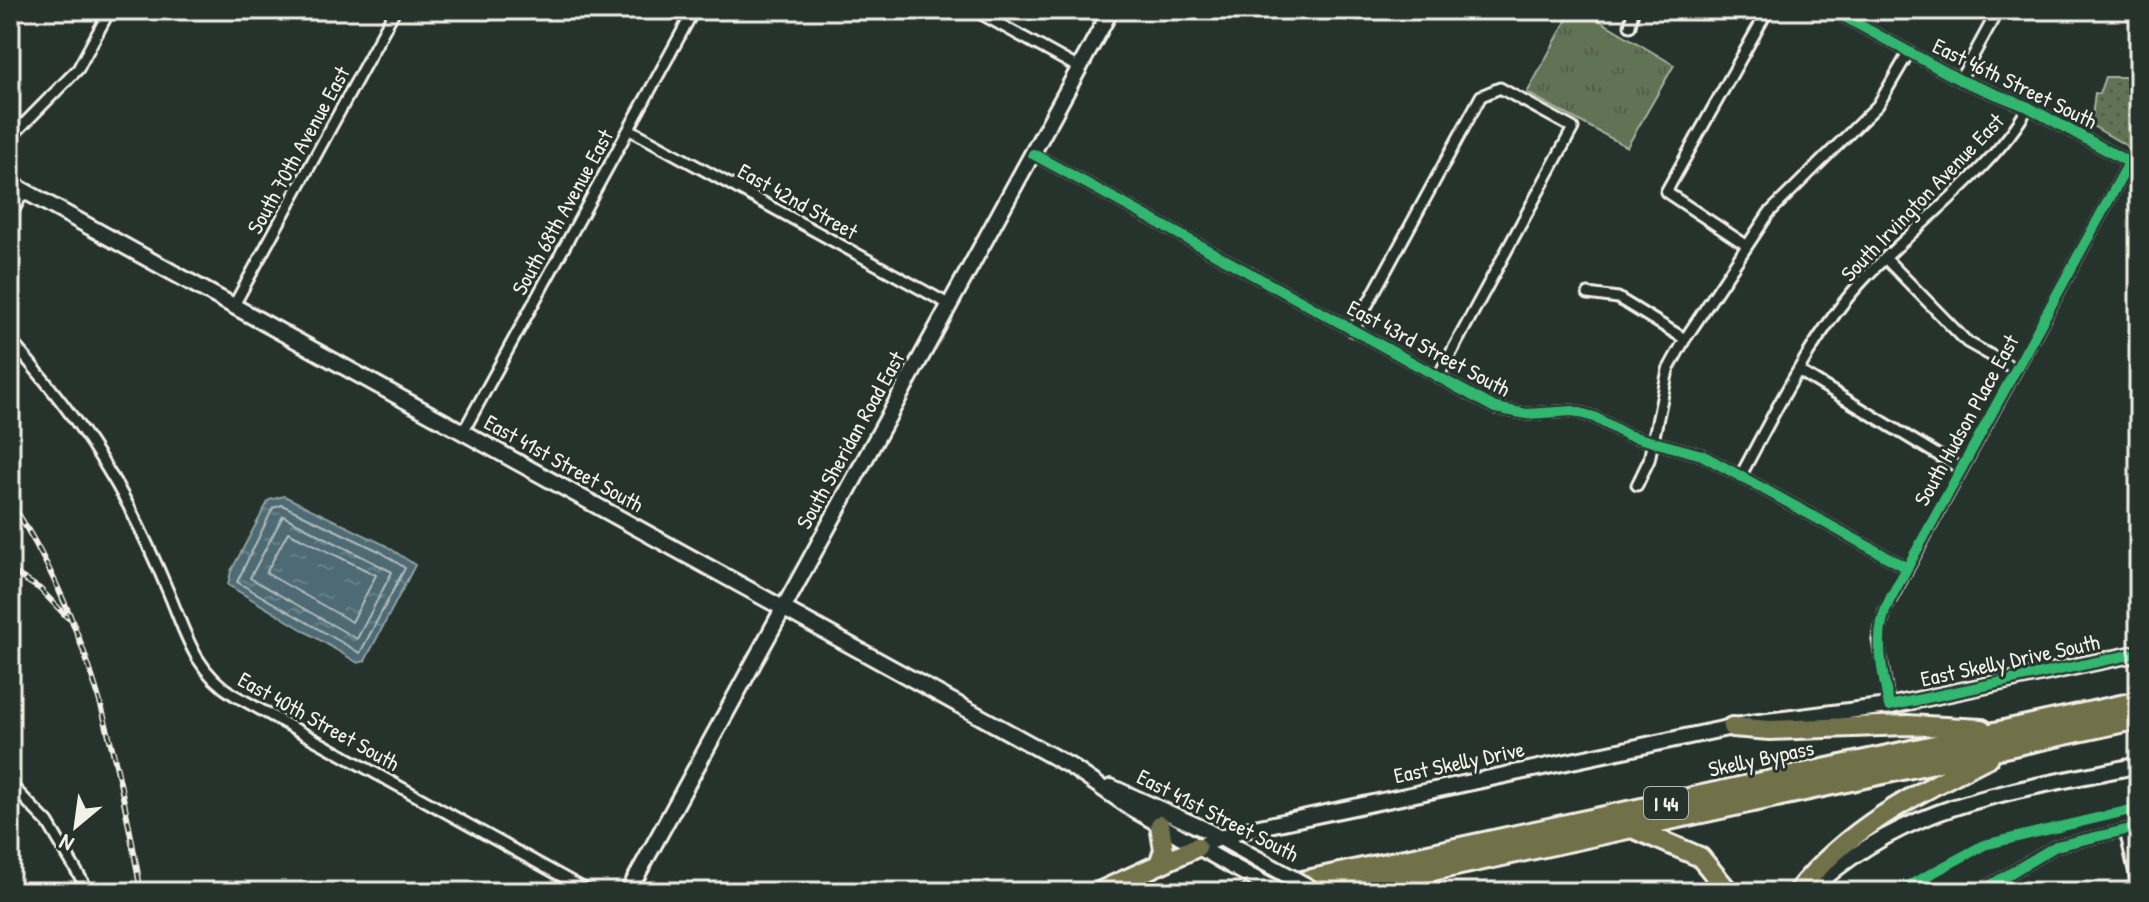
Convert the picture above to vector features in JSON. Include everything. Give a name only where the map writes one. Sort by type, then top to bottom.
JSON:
[{"type":"highway","name":"Skelly Bypass","points":[[1335,892],[1632,828],[2009,738],[2139,701]]},
{"type":"highway","name":"Skelly Bypass","points":[[1251,892],[2009,738],[2139,719]]},
{"type":"highway","points":[[1732,727],[1770,730],[1908,725],[2009,738]]},
{"type":"highway","points":[[1797,892],[1821,864],[1868,823],[2009,738]]},
{"type":"highway","points":[[1159,864],[1164,850],[1160,825]]},
{"type":"highway","points":[[1632,828],[1700,857],[1729,892]]},
{"type":"highway","points":[[1099,892],[1197,847]]},
{"type":"main road","name":"South Sheridan Road East","points":[[628,892],[1111,10]]},
{"type":"main road","name":"East 41st Street South","points":[[10,183],[1096,781],[1160,825],[1279,892]]},
{"type":"main road","name":"East Skelly Drive South","points":[[1732,727],[1889,706],[2139,653]]},
{"type":"main road","name":"East Skelly Drive","points":[[1197,847],[1236,832],[1732,727]]},
{"type":"main road","points":[[1809,892],[1854,854],[1922,816],[1957,805],[2139,765]]},
{"type":"main road","name":"East 41st Street South","points":[[1096,781],[1137,797],[1222,839],[1318,892]]},
{"type":"street","points":[[10,138],[78,69],[110,10]]},
{"type":"street","name":"South 70th Avenue East","points":[[233,307],[395,10]]},
{"type":"street","name":"South 68th Avenue East","points":[[463,432],[694,10]]},
{"type":"street","points":[[974,10],[1079,68]]},
{"type":"street","points":[[1630,26],[1633,10]]},
{"type":"street","points":[[1746,245],[1666,192],[1768,10]]},
{"type":"street","name":"East 46th Street South","points":[[1832,10],[1960,80],[2028,107],[2139,168]]},
{"type":"street","points":[[1960,80],[1998,10]]},
{"type":"street","points":[[1637,485],[1652,442],[1668,370],[1685,339],[1769,213],[1878,105],[1909,52]]},
{"type":"street","points":[[1353,331],[1481,96],[1500,88],[1573,128],[1438,377]]},
{"type":"street","name":"South Irvington Avenue East","points":[[1741,475],[1799,371],[1851,294],[2002,144],[2028,107]]},
{"type":"street","name":"East 42nd Street","points":[[629,129],[950,305]]},
{"type":"street","name":"East 43rd Street South","points":[[1033,154],[1504,411],[1527,414],[1573,411],[1652,442],[1702,455],[1907,568]]},
{"type":"street","name":"South Hudson Place East","points":[[1889,706],[1879,629],[1907,568],[2129,163]]},
{"type":"street","points":[[10,217],[24,191]]},
{"type":"street","points":[[1885,258],[1967,342],[2015,369]]},
{"type":"street","points":[[1588,294],[1618,298],[1685,339]]},
{"type":"street","name":"East 40th Street South","points":[[10,340],[63,404],[117,487],[153,555],[191,650],[211,679],[234,695],[590,892]]},
{"type":"street","points":[[1799,371],[1961,469]]},
{"type":"street","points":[[10,784],[48,823],[89,892]]},
{"type":"street","points":[[1985,891],[2043,852],[2139,827]]},
{"type":"street","points":[[2125,830],[2139,892]]},
{"type":"green space","points":[[1572,10],[1582,10],[1674,65],[1627,147],[1527,93]]},
{"type":"green space","points":[[2105,77],[2139,77],[2139,153],[2091,125],[2095,93],[2099,94]]},
{"type":"water","points":[[284,496],[385,545],[415,565],[365,661],[358,663],[228,585],[231,571],[269,500]]},
{"type":"railway","points":[[10,501],[37,547],[80,641],[110,738],[141,892]]},
{"type":"railway","points":[[10,570],[40,589],[67,617]]},
{"type":"cycle path","points":[[1832,10],[1960,80],[2028,107],[2139,168]]},
{"type":"cycle path","points":[[1033,154],[1495,408],[1527,414],[1573,411],[1594,417],[1627,435],[1702,455],[1907,568]]},
{"type":"cycle path","points":[[2129,163],[1890,599],[1881,625],[1880,652],[1889,706],[2139,653]]},
{"type":"cycle path","points":[[1897,892],[1984,845],[2139,808]]},
{"type":"cycle path","points":[[1979,892],[2056,846],[2139,827]]}]
